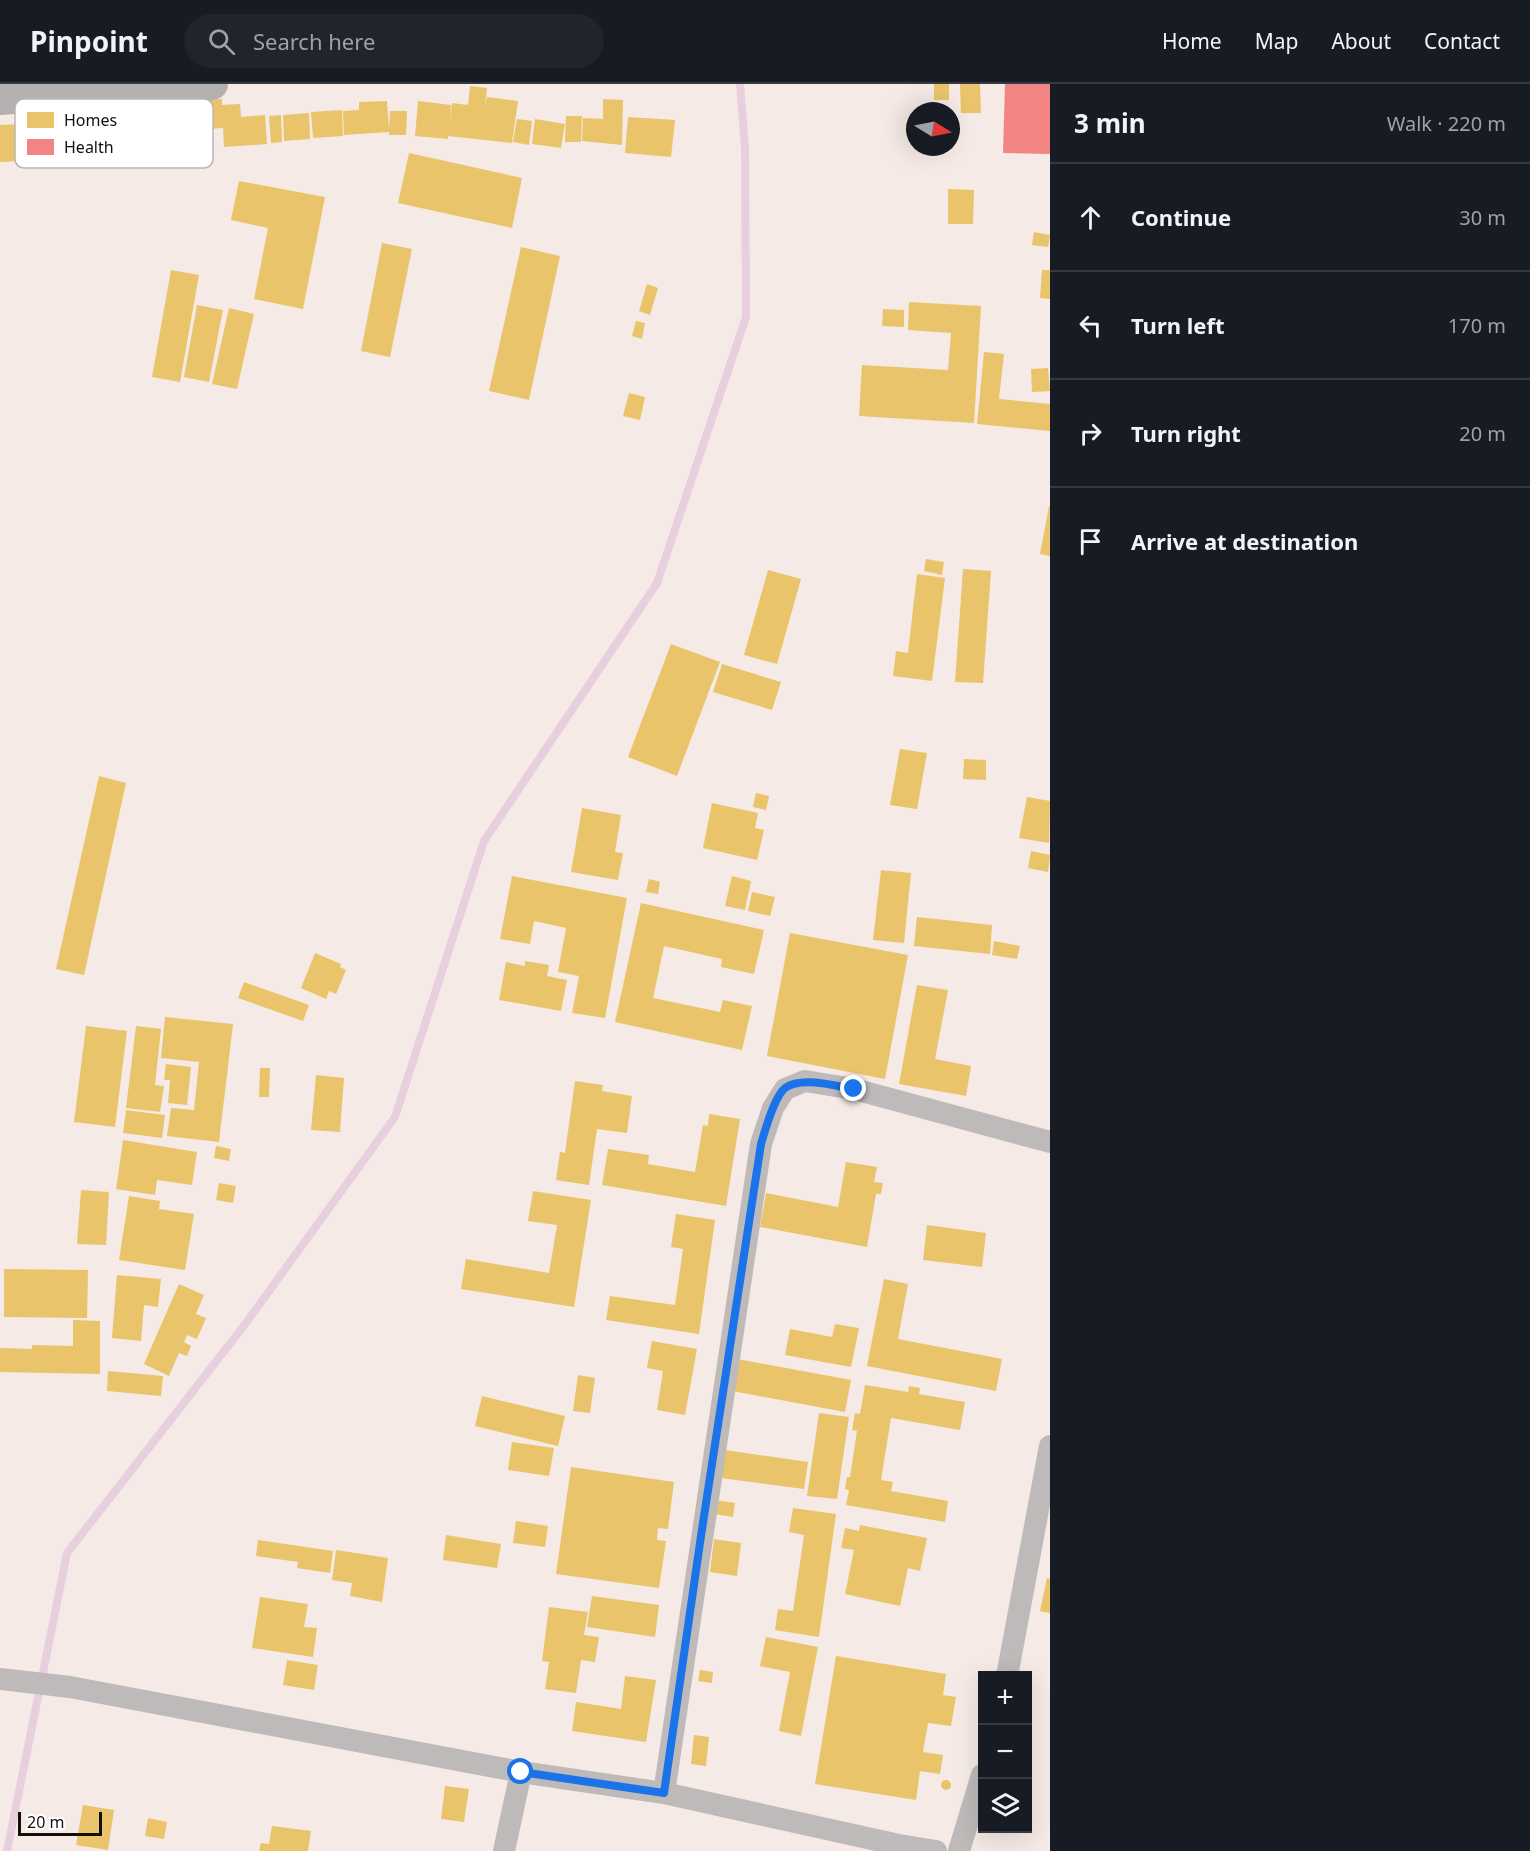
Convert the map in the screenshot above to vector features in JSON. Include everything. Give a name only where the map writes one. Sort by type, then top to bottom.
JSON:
[{"type":"main road","points":[[0,99],[212,84]]},
{"type":"street","points":[[664,1793],[761,1144],[773,1108],[784,1089],[805,1082],[854,1089],[1050,1142]]},
{"type":"street","points":[[1008,1671],[1050,1446]]},
{"type":"street","points":[[0,1679],[70,1687],[521,1772],[664,1793],[898,1848],[936,1851]]},
{"type":"street","points":[[504,1851],[521,1772]]},
{"type":"street","points":[[959,1851],[981,1779]]},
{"type":"building: Homes","points":[[934,84],[949,84],[949,100],[934,100]]},
{"type":"building: Homes","points":[[960,84],[980,84],[981,113],[961,113]]},
{"type":"building: Homes","points":[[470,86],[487,88],[485,108],[487,97],[518,101],[512,143],[448,136],[448,139],[415,136],[418,101],[451,105],[450,122],[452,103],[468,105]]},
{"type":"building: Homes","points":[[222,99],[222,105],[240,104],[241,117],[265,115],[267,144],[224,147],[223,128],[213,129],[213,100]]},
{"type":"building: Homes","points":[[603,99],[623,100],[622,145],[582,141],[583,118],[603,119]]},
{"type":"building: Homes","points":[[387,101],[389,129],[390,111],[407,111],[406,135],[389,135],[389,132],[344,135],[343,111],[359,110],[359,102]]},
{"type":"building: Homes","points":[[342,110],[343,136],[313,138],[311,112]]},
{"type":"building: Homes","points":[[309,113],[310,139],[284,141],[283,115]]},
{"type":"building: Homes","points":[[281,115],[282,142],[271,143],[269,116]]},
{"type":"building: Homes","points":[[566,116],[582,116],[581,142],[565,142]]},
{"type":"building: Homes","points":[[628,117],[675,120],[671,157],[625,153]]},
{"type":"building: Homes","points":[[517,119],[532,121],[529,145],[513,142]]},
{"type":"building: Homes","points":[[535,119],[565,124],[561,148],[532,144]]},
{"type":"building: Homes","points":[[15,124],[15,161],[0,162],[0,125]]},
{"type":"building: Homes","points":[[409,153],[522,178],[512,228],[398,203]]},
{"type":"building: Homes","points":[[239,181],[325,197],[303,309],[254,299],[268,228],[231,220]]},
{"type":"building: Homes","points":[[948,189],[974,190],[973,224],[948,224]]},
{"type":"building: Homes","points":[[1034,232],[1050,235],[1048,247],[1032,245]]},
{"type":"building: Homes","points":[[382,243],[412,249],[390,357],[361,351]]},
{"type":"building: Homes","points":[[521,247],[560,256],[529,400],[489,391]]},
{"type":"building: Homes","points":[[171,270],[199,275],[180,382],[152,377]]},
{"type":"building: Homes","points":[[1042,270],[1050,270],[1050,299],[1040,298]]},
{"type":"building: Homes","points":[[647,284],[658,288],[650,315],[639,311]]},
{"type":"building: Homes","points":[[909,302],[981,306],[974,423],[859,416],[862,365],[948,370],[951,333],[908,330]]},
{"type":"building: Homes","points":[[197,305],[223,310],[209,382],[184,377]]},
{"type":"building: Homes","points":[[229,308],[254,314],[237,389],[212,384]]},
{"type":"building: Homes","points":[[883,309],[904,310],[904,327],[882,326]]},
{"type":"building: Homes","points":[[636,321],[645,323],[642,339],[632,336]]},
{"type":"building: Homes","points":[[984,352],[1004,354],[999,399],[1050,404],[1050,431],[977,424]]},
{"type":"building: Homes","points":[[1048,368],[1050,391],[1032,392],[1031,369]]},
{"type":"building: Homes","points":[[629,393],[645,397],[640,420],[623,416]]},
{"type":"building: Homes","points":[[1050,506],[1050,556],[1040,554]]},
{"type":"building: Homes","points":[[926,559],[944,562],[942,575],[924,571]]},
{"type":"building: Homes","points":[[963,569],[991,571],[983,683],[955,682]]},
{"type":"building: Homes","points":[[768,570],[801,579],[777,664],[744,655]]},
{"type":"building: Homes","points":[[917,574],[945,578],[932,681],[893,676],[896,651],[908,653]]},
{"type":"building: Homes","points":[[671,644],[720,662],[677,776],[628,757]]},
{"type":"building: Homes","points":[[722,664],[781,682],[772,710],[713,692]]},
{"type":"building: Homes","points":[[900,749],[927,753],[917,809],[890,805]]},
{"type":"building: Homes","points":[[964,759],[986,760],[986,780],[963,779]]},
{"type":"building: Homes","points":[[99,776],[126,783],[84,975],[56,969]]},
{"type":"building: Homes","points":[[756,793],[769,796],[766,810],[753,807]]},
{"type":"building: Homes","points":[[1027,797],[1050,801],[1049,843],[1019,838]]},
{"type":"building: Homes","points":[[712,803],[758,813],[755,828],[764,830],[757,860],[703,848]]},
{"type":"building: Homes","points":[[582,808],[621,815],[615,852],[623,853],[618,880],[571,872]]},
{"type":"building: Homes","points":[[1031,851],[1050,855],[1048,872],[1028,868]]},
{"type":"building: Homes","points":[[881,870],[911,873],[904,943],[873,940]]},
{"type":"building: Homes","points":[[512,876],[627,898],[605,1018],[572,1013],[579,976],[558,972],[566,928],[534,921],[530,944],[500,939]]},
{"type":"building: Homes","points":[[732,876],[751,881],[745,910],[725,906]]},
{"type":"building: Homes","points":[[649,879],[660,882],[658,894],[646,892]]},
{"type":"building: Homes","points":[[752,892],[775,897],[770,916],[748,911]]},
{"type":"building: Homes","points":[[641,903],[764,930],[754,974],[721,967],[722,959],[664,946],[653,998],[720,1012],[723,1000],[752,1006],[742,1050],[615,1022]]},
{"type":"building: Homes","points":[[917,917],[992,925],[990,954],[914,946]]},
{"type":"building: Homes","points":[[790,933],[908,955],[885,1079],[767,1056]]},
{"type":"building: Homes","points":[[994,941],[1020,946],[1017,959],[992,955]]},
{"type":"building: Homes","points":[[315,953],[341,964],[340,967],[346,970],[336,994],[329,991],[326,999],[301,988]]},
{"type":"building: Homes","points":[[525,961],[549,965],[547,976],[567,980],[561,1011],[499,1000],[506,962],[525,966]]},
{"type":"building: Homes","points":[[244,982],[309,1005],[303,1021],[238,998]]},
{"type":"building: Homes","points":[[917,985],[948,990],[935,1059],[971,1066],[966,1096],[899,1084]]},
{"type":"building: Homes","points":[[165,1017],[233,1024],[219,1142],[167,1136],[171,1108],[194,1110],[199,1062],[161,1058]]},
{"type":"building: Homes","points":[[86,1026],[127,1031],[115,1127],[74,1122]]},
{"type":"building: Homes","points":[[136,1026],[161,1029],[155,1085],[164,1086],[160,1112],[126,1108]]},
{"type":"building: Homes","points":[[166,1064],[191,1067],[187,1105],[168,1103],[170,1080],[164,1080]]},
{"type":"building: Homes","points":[[260,1068],[270,1068],[269,1097],[259,1097]]},
{"type":"building: Homes","points":[[316,1075],[344,1078],[340,1132],[311,1130]]},
{"type":"building: Homes","points":[[575,1081],[603,1085],[602,1091],[632,1096],[627,1133],[597,1129],[589,1185],[556,1180],[560,1152],[565,1153]]},
{"type":"building: Homes","points":[[126,1110],[165,1115],[162,1138],[123,1133]]},
{"type":"building: Homes","points":[[709,1114],[740,1119],[726,1206],[602,1185],[608,1149],[649,1155],[648,1164],[695,1172],[703,1125],[708,1126]]},
{"type":"building: Homes","points":[[123,1140],[197,1152],[192,1185],[157,1180],[155,1195],[116,1189]]},
{"type":"building: Homes","points":[[216,1146],[231,1149],[229,1161],[214,1158]]},
{"type":"building: Homes","points":[[846,1162],[877,1167],[874,1182],[883,1183],[881,1194],[876,1194],[867,1247],[760,1227],[766,1193],[838,1207]]},
{"type":"building: Homes","points":[[219,1183],[236,1186],[233,1203],[216,1200]]},
{"type":"building: Homes","points":[[81,1190],[109,1192],[106,1245],[77,1244]]},
{"type":"building: Homes","points":[[533,1191],[591,1200],[574,1307],[461,1289],[466,1259],[549,1273],[557,1225],[528,1221]]},
{"type":"building: Homes","points":[[129,1196],[160,1201],[159,1209],[194,1214],[185,1270],[119,1260]]},
{"type":"building: Homes","points":[[676,1214],[715,1220],[699,1334],[606,1320],[610,1296],[675,1305],[683,1249],[671,1247]]},
{"type":"building: Homes","points":[[927,1225],[986,1233],[982,1267],[923,1260]]},
{"type":"building: Homes","points":[[4,1269],[88,1270],[87,1318],[4,1317]]},
{"type":"building: Homes","points":[[117,1275],[161,1279],[158,1307],[144,1305],[141,1341],[112,1338]]},
{"type":"building: Homes","points":[[884,1279],[908,1284],[898,1339],[1002,1359],[996,1391],[867,1366]]},
{"type":"building: Homes","points":[[179,1284],[204,1295],[196,1314],[206,1318],[197,1339],[187,1335],[184,1342],[191,1346],[187,1356],[179,1353],[169,1376],[144,1364]]},
{"type":"building: Homes","points":[[73,1320],[100,1321],[100,1374],[0,1372],[0,1348],[32,1349],[32,1345],[73,1346]]},
{"type":"building: Homes","points":[[835,1324],[859,1328],[851,1367],[785,1355],[790,1329],[832,1337]]},
{"type":"building: Homes","points":[[652,1341],[697,1349],[685,1415],[657,1410],[663,1371],[647,1368]]},
{"type":"building: Homes","points":[[732,1358],[851,1380],[845,1412],[727,1390]]},
{"type":"building: Homes","points":[[108,1371],[163,1376],[161,1396],[107,1391]]},
{"type":"building: Homes","points":[[578,1375],[595,1378],[590,1413],[573,1411]]},
{"type":"building: Homes","points":[[865,1385],[908,1392],[909,1386],[920,1388],[919,1394],[965,1402],[960,1430],[891,1418],[881,1480],[893,1482],[891,1491],[948,1501],[945,1522],[846,1505],[849,1490],[845,1489],[847,1477],[850,1477],[857,1431],[852,1430],[855,1413],[860,1414]]},
{"type":"building: Homes","points":[[482,1396],[565,1416],[558,1446],[475,1426]]},
{"type":"building: Homes","points":[[819,1413],[849,1417],[837,1499],[807,1496]]},
{"type":"building: Homes","points":[[512,1442],[554,1448],[549,1476],[508,1470]]},
{"type":"building: Homes","points":[[725,1450],[808,1462],[804,1489],[721,1478]]},
{"type":"building: Homes","points":[[571,1467],[674,1482],[668,1529],[658,1528],[657,1540],[666,1541],[659,1588],[556,1574]]},
{"type":"building: Homes","points":[[716,1500],[735,1503],[733,1517],[714,1514]]},
{"type":"building: Homes","points":[[793,1508],[836,1514],[819,1637],[775,1630],[778,1609],[793,1611],[804,1535],[789,1532]]},
{"type":"building: Homes","points":[[516,1521],[548,1526],[545,1547],[513,1543]]},
{"type":"building: Homes","points":[[860,1525],[927,1538],[920,1571],[908,1568],[900,1606],[845,1594],[854,1550],[841,1548],[845,1528],[859,1531]]},
{"type":"building: Homes","points":[[446,1535],[501,1544],[497,1568],[443,1560]]},
{"type":"building: Homes","points":[[714,1539],[741,1543],[737,1576],[710,1572]]},
{"type":"building: Homes","points":[[258,1540],[333,1551],[330,1573],[297,1568],[298,1562],[256,1556]]},
{"type":"building: Homes","points":[[336,1550],[388,1558],[382,1602],[350,1596],[352,1583],[332,1580]]},
{"type":"building: Homes","points":[[1047,1578],[1050,1579],[1050,1613],[1040,1611]]},
{"type":"building: Homes","points":[[592,1596],[659,1605],[655,1637],[587,1627]]},
{"type":"building: Homes","points":[[260,1597],[308,1604],[304,1627],[317,1628],[313,1657],[252,1648]]},
{"type":"building: Homes","points":[[549,1607],[588,1612],[584,1635],[599,1637],[595,1662],[581,1660],[576,1693],[545,1689],[549,1662],[542,1661]]},
{"type":"building: Homes","points":[[766,1637],[818,1647],[801,1736],[779,1731],[790,1672],[760,1666]]},
{"type":"building: Homes","points":[[836,1656],[946,1674],[943,1695],[956,1697],[951,1726],[928,1723],[923,1752],[943,1755],[940,1774],[920,1771],[916,1800],[815,1784]]},
{"type":"building: Homes","points":[[287,1660],[318,1665],[314,1690],[283,1685]]},
{"type":"building: Homes","points":[[700,1670],[713,1672],[712,1683],[698,1681]]},
{"type":"building: Homes","points":[[625,1676],[656,1680],[646,1742],[572,1731],[576,1702],[621,1709]]},
{"type":"building: Homes","points":[[694,1735],[709,1737],[706,1766],[691,1764]]},
{"type":"building: Homes","points":[[946,1780],[950,1781],[950,1789],[946,1790],[942,1789],[941,1785],[942,1781]]},
{"type":"building: Homes","points":[[445,1786],[469,1789],[464,1822],[441,1819]]},
{"type":"building: Homes","points":[[83,1805],[114,1810],[108,1850],[76,1845]]},
{"type":"building: Homes","points":[[148,1818],[167,1822],[164,1839],[145,1836]]},
{"type":"building: Homes","points":[[272,1826],[311,1831],[308,1851],[259,1851],[261,1843],[269,1844]]},
{"type":"building: Health","points":[[1005,84],[1050,84],[1050,154],[1003,153]]},
{"type":"waterway","points":[[7,1851],[67,1553],[246,1323],[395,1117],[484,841],[657,583],[746,317],[745,148],[740,84]]},
{"type":"route","points":[[521,1772],[664,1793],[761,1144],[773,1108],[784,1089],[805,1082],[854,1089]]}]
